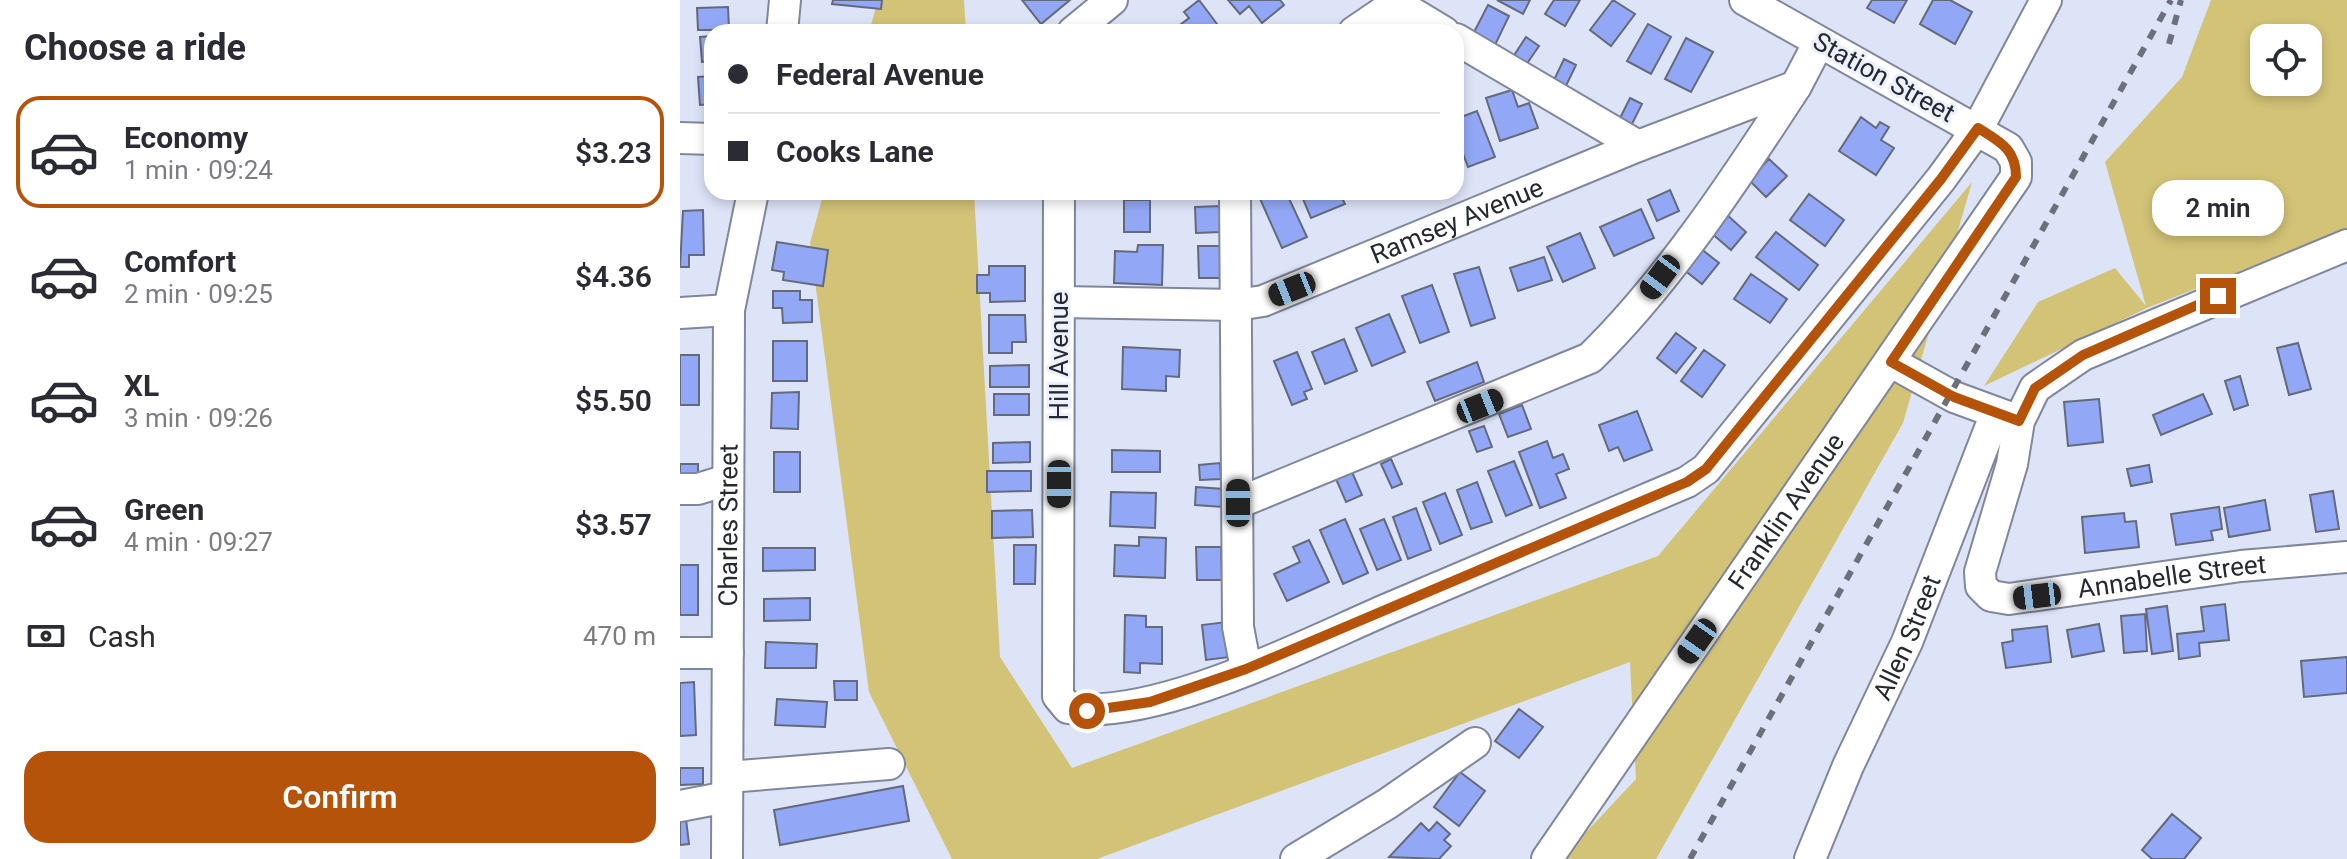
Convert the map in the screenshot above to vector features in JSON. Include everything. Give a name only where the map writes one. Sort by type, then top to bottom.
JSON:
[{"type":"street","points":[[783,24],[785,0]]},
{"type":"street","points":[[1083,24],[1112,0]]},
{"type":"street","name":"Station Street","points":[[1745,0],[1978,128],[2008,148],[2016,162]]},
{"type":"street","points":[[1235,200],[1238,627],[1246,669],[1687,482],[1706,469],[1941,179],[1978,128],[2046,0]]},
{"type":"street","points":[[1366,24],[1382,13],[1404,8],[1431,24]]},
{"type":"street","points":[[1238,503],[1590,358],[1624,325],[1751,156],[1796,86],[1819,42]]},
{"type":"street","points":[[1464,44],[1638,146]]},
{"type":"street","name":"Ramsey Avenue","points":[[1059,302],[1237,305],[1263,301],[1638,146],[1796,86]]},
{"type":"street","points":[[680,138],[704,139]]},
{"type":"street","name":"Franklin Avenue","points":[[1547,859],[2016,177],[2016,162]]},
{"type":"street","name":"Charles Street","points":[[727,859],[729,310],[751,200]]},
{"type":"street","name":"Hill Avenue","points":[[1059,200],[1058,696],[1068,708],[1109,709],[1150,702],[1246,669]]},
{"type":"street","points":[[1891,362],[1954,397],[2008,417],[2035,388],[2083,355],[2347,245]]},
{"type":"street","points":[[680,313],[729,310]]},
{"type":"street","name":"Annabelle Street","points":[[2008,417],[2012,464],[1980,572],[1981,586],[1991,596],[2009,599],[2241,566],[2347,557]]},
{"type":"street","name":"Allen Street","points":[[1810,859],[1848,766],[2008,417]]},
{"type":"street","points":[[680,489],[698,489],[727,480]]},
{"type":"street","points":[[680,653],[728,653]]},
{"type":"street","points":[[1296,859],[1387,804],[1475,743]]},
{"type":"street","points":[[680,806],[728,787],[889,764]]},
{"type":"shaded area","points":[[878,0],[964,0],[966,24],[871,24]]},
{"type":"shaded area","points":[[2211,0],[2347,0],[2347,229],[2147,308],[1984,386],[2038,302],[2115,268],[2146,306],[2105,162],[2182,77]]},
{"type":"shaded area","points":[[1972,182],[1903,423],[1656,859],[1561,859],[1636,779],[1630,662],[1097,859],[952,859],[869,692],[810,243],[822,200],[974,200],[1000,657],[1072,768],[1658,556]]},
{"type":"building","points":[[833,0],[882,0],[881,9],[832,4]]},
{"type":"building","points":[[1022,0],[1070,0],[1041,24]]},
{"type":"building","points":[[1199,0],[1217,24],[1181,24],[1189,18],[1184,12]]},
{"type":"building","points":[[1228,0],[1280,0],[1284,5],[1262,23],[1249,6],[1240,14]]},
{"type":"building","points":[[1497,0],[1530,0],[1523,14]]},
{"type":"building","points":[[1554,0],[1580,0],[1565,26],[1545,14]]},
{"type":"building","points":[[1613,0],[1635,14],[1611,46],[1590,30]]},
{"type":"building","points":[[1872,0],[1907,0],[1894,23],[1867,8]]},
{"type":"building","points":[[1933,0],[1950,0],[1972,12],[1955,44],[1920,24]]},
{"type":"building","points":[[1488,5],[1509,16],[1495,45],[1473,34]]},
{"type":"building","points":[[728,7],[729,24],[704,24],[704,30],[698,30],[697,8]]},
{"type":"building","points":[[1648,24],[1671,37],[1651,74],[1627,61]]},
{"type":"building","points":[[700,37],[704,37],[704,62],[702,62]]},
{"type":"building","points":[[1526,37],[1539,46],[1526,65],[1513,57]]},
{"type":"building","points":[[1686,38],[1713,52],[1691,92],[1665,79]]},
{"type":"building","points":[[1564,59],[1576,65],[1565,88],[1553,82]]},
{"type":"building","points":[[698,77],[704,77],[704,105],[700,105]]},
{"type":"building","points":[[1512,90],[1518,107],[1529,103],[1538,128],[1500,141],[1486,98]]},
{"type":"building","points":[[1630,98],[1642,104],[1632,124],[1620,118]]},
{"type":"building","points":[[1477,111],[1495,157],[1468,167],[1464,156],[1464,116]]},
{"type":"building","points":[[1861,117],[1876,128],[1880,122],[1889,127],[1881,140],[1894,148],[1876,175],[1839,151]]},
{"type":"building","points":[[1769,159],[1787,176],[1766,197],[1749,180]]},
{"type":"building","points":[[1670,190],[1679,211],[1657,221],[1648,200]]},
{"type":"building","points":[[1809,194],[1844,220],[1825,246],[1790,220]]},
{"type":"building","points":[[1124,200],[1150,200],[1150,232],[1124,232]]},
{"type":"building","points":[[1261,200],[1290,200],[1307,237],[1282,248]]},
{"type":"building","points":[[1303,200],[1343,200],[1345,204],[1311,218]]},
{"type":"building","points":[[1220,206],[1221,232],[1196,233],[1195,207]]},
{"type":"building","points":[[1641,209],[1654,238],[1614,256],[1600,227]]},
{"type":"building","points":[[703,210],[704,255],[689,255],[689,267],[680,267],[683,211]]},
{"type":"building","points":[[1726,214],[1746,232],[1731,250],[1710,232]]},
{"type":"building","points":[[1776,232],[1818,265],[1799,290],[1756,257]]},
{"type":"building","points":[[1580,233],[1595,268],[1563,282],[1547,247]]},
{"type":"building","points":[[777,242],[828,250],[823,286],[783,280],[784,272],[772,270]]},
{"type":"building","points":[[1138,245],[1163,245],[1162,285],[1114,283],[1115,251],[1137,252]]},
{"type":"building","points":[[1198,246],[1224,246],[1225,278],[1199,278]]},
{"type":"building","points":[[1700,248],[1719,263],[1702,284],[1683,269]]},
{"type":"building","points":[[1544,257],[1552,280],[1518,291],[1510,268]]},
{"type":"building","points":[[989,266],[1025,266],[1025,301],[990,302],[990,293],[977,293],[977,275],[989,275]]},
{"type":"building","points":[[1479,267],[1495,318],[1471,326],[1454,274]]},
{"type":"building","points":[[1751,274],[1787,299],[1770,323],[1734,299]]},
{"type":"building","points":[[1432,285],[1449,332],[1420,343],[1402,296]]},
{"type":"building","points":[[773,291],[800,291],[800,300],[812,300],[812,322],[783,323],[782,308],[773,308]]},
{"type":"building","points":[[1389,314],[1405,352],[1372,366],[1356,328]]},
{"type":"building","points":[[989,315],[1025,315],[1026,342],[1012,342],[1012,353],[989,353]]},
{"type":"building","points":[[1676,333],[1696,348],[1676,373],[1657,358]]},
{"type":"building","points":[[1344,339],[1357,371],[1325,384],[1312,352]]},
{"type":"building","points":[[773,341],[807,341],[807,381],[773,381]]},
{"type":"building","points":[[2298,343],[2311,389],[2289,395],[2277,348]]},
{"type":"building","points":[[1123,347],[1180,350],[1179,377],[1166,376],[1166,391],[1122,389]]},
{"type":"building","points":[[1704,350],[1725,365],[1702,397],[1681,381]]},
{"type":"building","points":[[1297,352],[1312,389],[1304,392],[1307,399],[1292,405],[1274,361]]},
{"type":"building","points":[[680,355],[699,355],[699,405],[680,405]]},
{"type":"building","points":[[1477,362],[1484,382],[1435,401],[1427,382]]},
{"type":"building","points":[[1029,365],[1029,387],[990,387],[990,366]]},
{"type":"building","points":[[2240,376],[2248,405],[2234,410],[2225,381]]},
{"type":"building","points":[[799,392],[798,429],[771,428],[772,393]]},
{"type":"building","points":[[994,394],[1029,394],[1029,415],[994,415]]},
{"type":"building","points":[[2203,394],[2212,414],[2161,435],[2153,415]]},
{"type":"building","points":[[2099,399],[2103,442],[2068,446],[2064,402]]},
{"type":"building","points":[[1522,405],[1531,429],[1508,437],[1499,414]]},
{"type":"building","points":[[1637,411],[1652,450],[1624,461],[1618,447],[1609,451],[1599,425]]},
{"type":"building","points":[[1484,426],[1492,447],[1477,452],[1469,431]]},
{"type":"building","points":[[1547,441],[1553,458],[1563,454],[1569,469],[1556,474],[1566,498],[1540,508],[1519,452]]},
{"type":"building","points":[[1030,442],[1030,462],[993,463],[993,443]]},
{"type":"building","points":[[1112,450],[1160,451],[1160,472],[1112,472]]},
{"type":"building","points":[[774,452],[800,452],[800,492],[774,492]]},
{"type":"building","points":[[1391,459],[1402,484],[1392,488],[1381,464]]},
{"type":"building","points":[[1514,461],[1532,505],[1506,516],[1488,471]]},
{"type":"building","points":[[1220,463],[1221,479],[1200,480],[1199,465]]},
{"type":"building","points":[[680,464],[698,464],[698,477],[680,477]]},
{"type":"building","points":[[2149,465],[2152,482],[2131,486],[2127,469]]},
{"type":"building","points":[[987,471],[1031,471],[1031,491],[987,492]]},
{"type":"building","points":[[1352,472],[1362,495],[1346,502],[1336,479]]},
{"type":"building","points":[[1477,482],[1492,522],[1471,529],[1457,490]]},
{"type":"building","points":[[1196,487],[1224,489],[1223,507],[1195,505]]},
{"type":"building","points":[[2333,491],[2339,529],[2316,532],[2310,495]]},
{"type":"building","points":[[1111,492],[1156,493],[1155,528],[1110,526]]},
{"type":"building","points":[[1445,493],[1462,535],[1440,544],[1423,502]]},
{"type":"building","points":[[2265,500],[2270,530],[2229,537],[2224,508]]},
{"type":"building","points":[[2219,507],[2222,529],[2211,531],[2213,540],[2176,545],[2171,514]]},
{"type":"building","points":[[1416,508],[1431,550],[1408,559],[1393,517]]},
{"type":"building","points":[[1032,510],[1033,537],[992,538],[992,511]]},
{"type":"building","points":[[2124,513],[2125,522],[2136,521],[2139,547],[2085,553],[2082,517]]},
{"type":"building","points":[[1345,519],[1368,573],[1343,584],[1320,530]]},
{"type":"building","points":[[1384,519],[1401,560],[1377,570],[1360,529]]},
{"type":"building","points":[[1139,537],[1166,538],[1165,578],[1114,576],[1115,545],[1139,546]]},
{"type":"building","points":[[1309,540],[1329,582],[1287,601],[1274,574],[1300,562],[1293,547]]},
{"type":"building","points":[[1014,545],[1036,545],[1035,584],[1014,584]]},
{"type":"building","points":[[1196,547],[1221,547],[1222,580],[1197,580]]},
{"type":"building","points":[[763,548],[815,548],[815,570],[763,571]]},
{"type":"building","points":[[680,565],[698,565],[698,615],[680,615]]},
{"type":"building","points":[[810,598],[810,620],[764,621],[764,599]]},
{"type":"building","points":[[2225,604],[2229,640],[2199,643],[2200,656],[2179,659],[2177,634],[2204,631],[2201,607]]},
{"type":"building","points":[[2167,606],[2173,651],[2152,654],[2146,609]]},
{"type":"building","points":[[2145,614],[2147,651],[2124,653],[2121,616]]},
{"type":"building","points":[[1125,615],[1146,616],[1146,627],[1162,627],[1162,664],[1140,663],[1140,673],[1124,672]]},
{"type":"building","points":[[1226,622],[1230,657],[1206,660],[1202,625]]},
{"type":"building","points":[[2099,624],[2104,651],[2072,657],[2067,630]]},
{"type":"building","points":[[2047,626],[2051,662],[2006,668],[2002,643],[2013,641],[2012,630]]},
{"type":"building","points":[[766,642],[817,644],[816,668],[765,668]]},
{"type":"building","points":[[2347,657],[2347,693],[2304,697],[2301,661]]},
{"type":"building","points":[[834,681],[857,681],[857,700],[835,700]]},
{"type":"building","points":[[694,682],[696,735],[680,736],[680,683]]},
{"type":"building","points":[[777,699],[827,702],[825,727],[775,725]]},
{"type":"building","points":[[1519,709],[1543,727],[1519,758],[1495,741]]},
{"type":"building","points":[[680,768],[703,768],[703,784],[680,785]]},
{"type":"building","points":[[1460,772],[1485,791],[1459,826],[1434,807]]},
{"type":"building","points":[[903,786],[909,821],[780,845],[774,810]]},
{"type":"building","points":[[2172,814],[2201,838],[2184,859],[2152,859],[2142,850]]},
{"type":"building","points":[[686,819],[689,844],[680,845],[680,820]]},
{"type":"building","points":[[1437,822],[1450,834],[1444,840],[1451,846],[1439,859],[1389,857],[1421,823],[1429,831]]},
{"type":"railway","points":[[1690,859],[2171,0]]},
{"type":"railway","points":[[2169,44],[2181,0]]},
{"type":"route","points":[[1087,711],[1150,702],[1246,669],[1687,482],[1706,469],[1941,179],[1978,128],[2008,148],[2016,162],[2016,177],[1891,362],[1954,397],[2019,421],[2035,388],[2083,355],[2218,296]]}]
